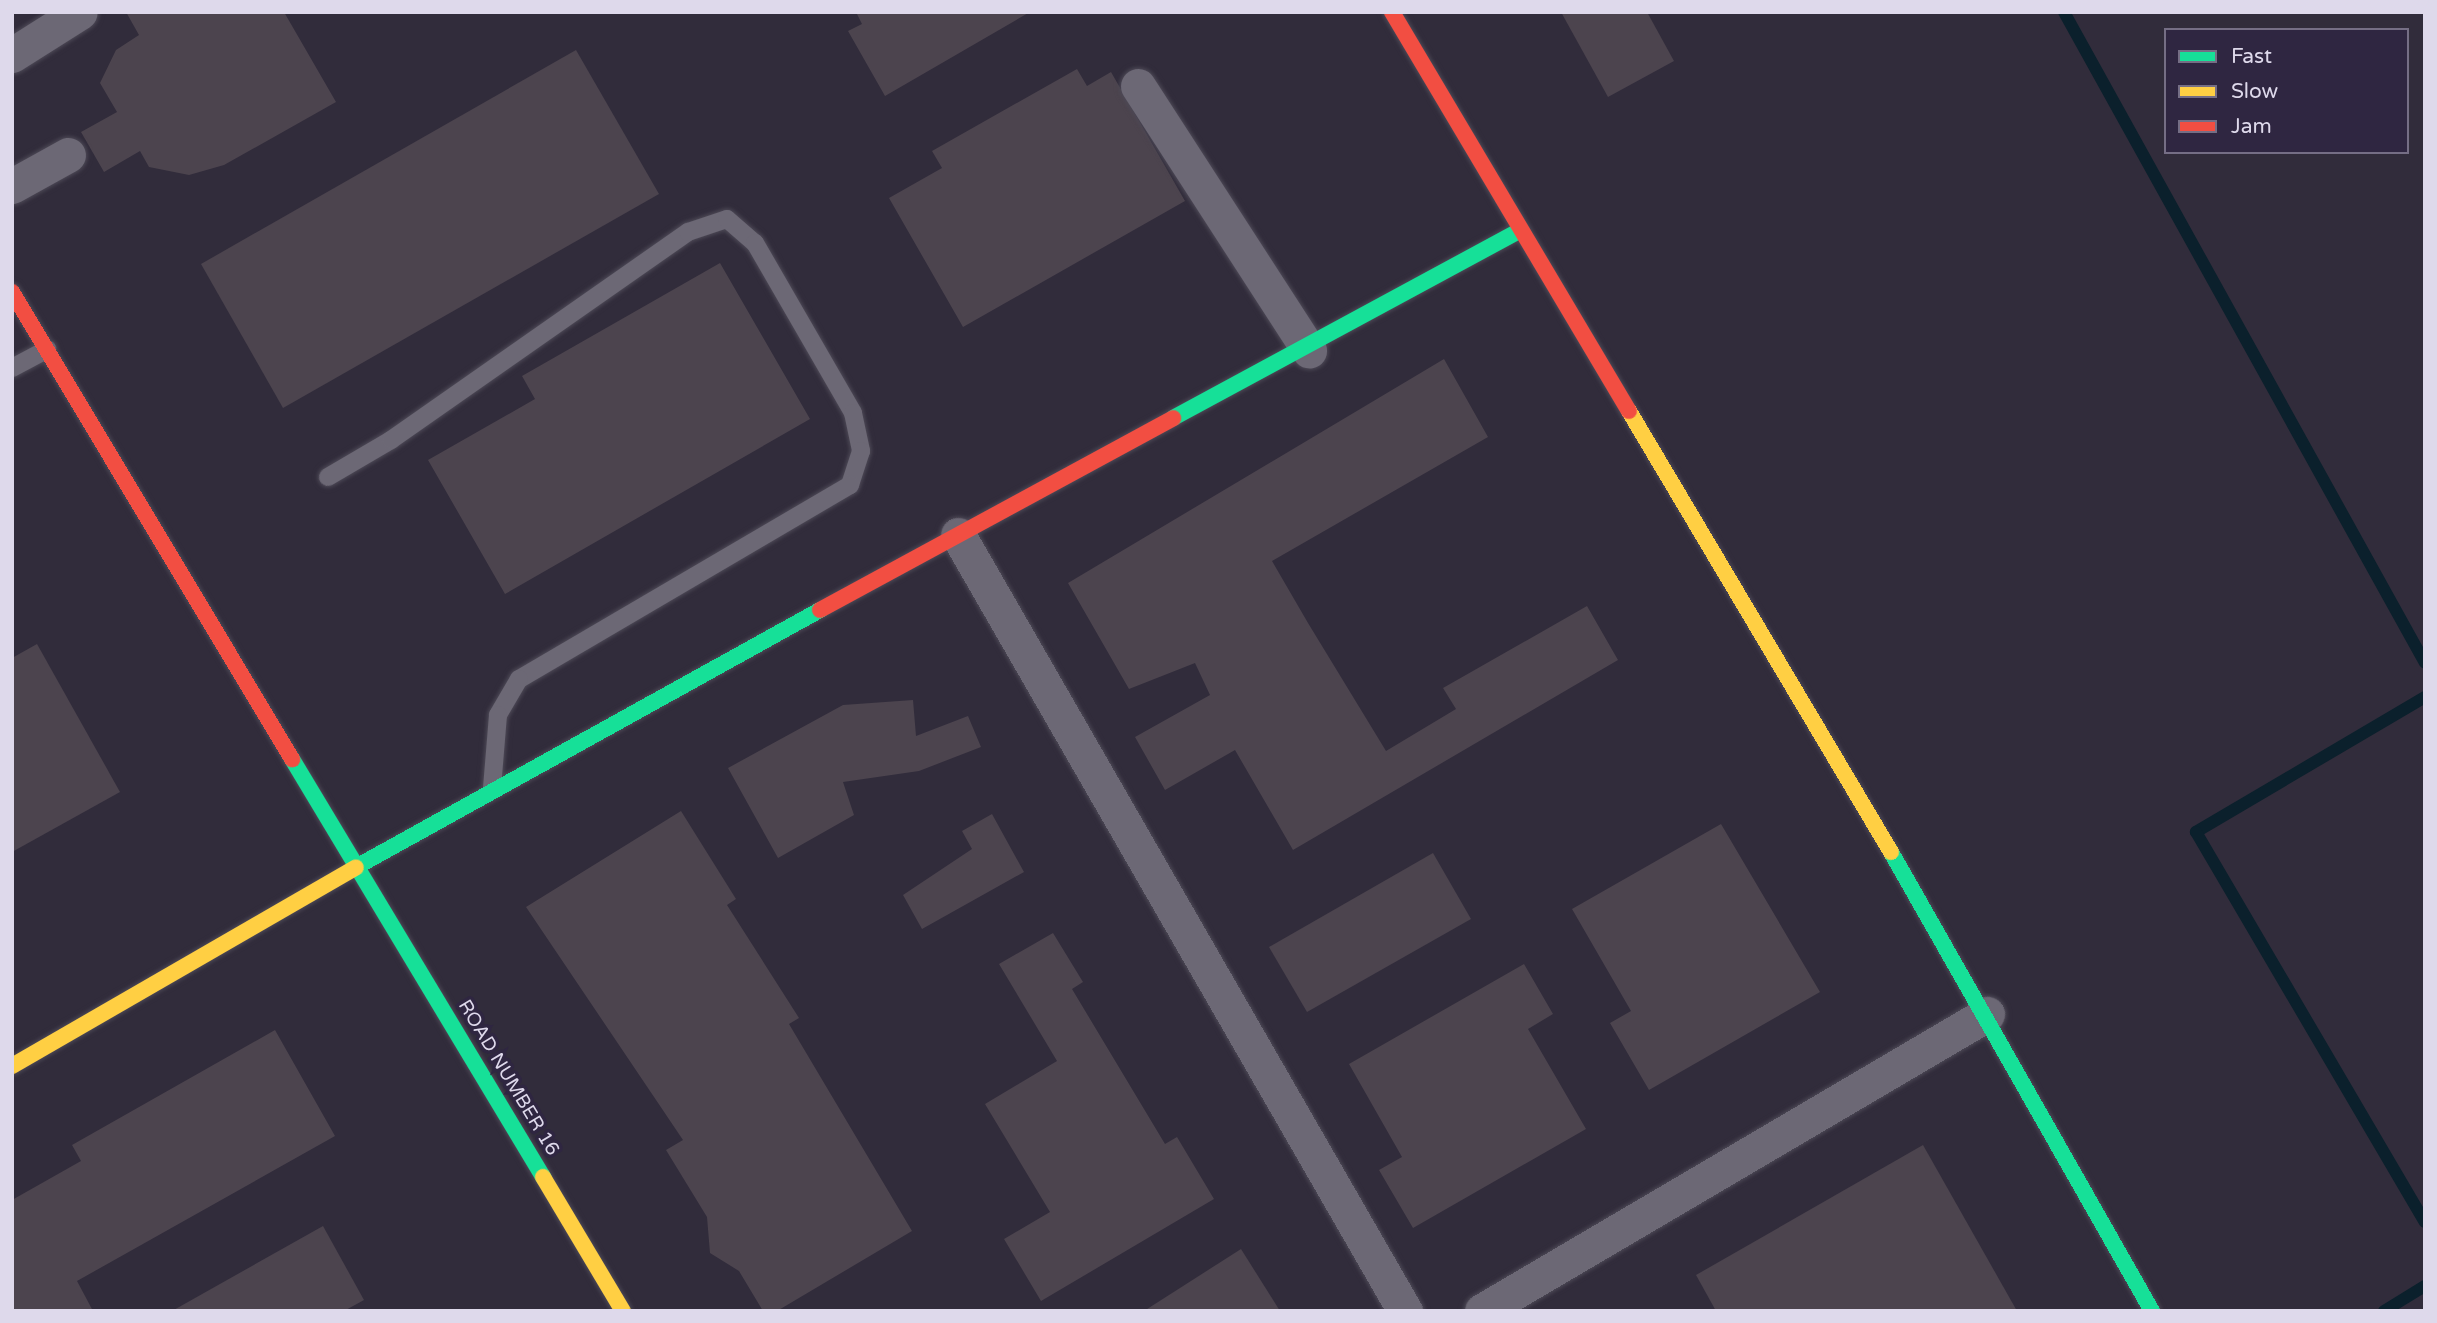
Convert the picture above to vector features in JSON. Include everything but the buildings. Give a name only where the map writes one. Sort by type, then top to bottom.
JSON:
[{"type":"street","points":[[12,55],[80,12]]},
{"type":"street","points":[[1392,12],[1987,1014],[2152,1311]]},
{"type":"street","points":[[1138,86],[1309,350]]},
{"type":"street","points":[[12,186],[68,155]]},
{"type":"street","points":[[12,1066],[492,789],[958,535],[1309,350],[1520,230]]},
{"type":"street","name":"ROAD NUMBER 16","points":[[12,292],[624,1311]]},
{"type":"street","points":[[958,535],[1405,1311]]},
{"type":"street","points":[[1482,1311],[1987,1014]]},
{"type":"lane","points":[[328,477],[391,440],[688,232],[727,219],[755,243],[853,413],[861,451],[849,485],[519,679],[498,715],[492,789]]},
{"type":"lane","points":[[12,368],[47,349]]},
{"type":"waterway","points":[[2064,12],[2425,663]]},
{"type":"waterway","points":[[2425,697],[2196,832],[2425,1222]]},
{"type":"waterway","points":[[2384,1311],[2425,1286]]},
{"type":"traffic: fast","points":[[1173,418],[1520,230]]},
{"type":"traffic: fast","points":[[356,867],[820,610]]},
{"type":"traffic: fast","points":[[292,759],[543,1177]]},
{"type":"traffic: fast","points":[[1891,852],[2152,1311]]},
{"type":"traffic: slow","points":[[1629,411],[1891,852]]},
{"type":"traffic: slow","points":[[12,1066],[356,867]]},
{"type":"traffic: slow","points":[[543,1177],[623,1311]]},
{"type":"traffic: jam","points":[[1392,12],[1629,411]]},
{"type":"traffic: jam","points":[[12,292],[292,759]]},
{"type":"traffic: jam","points":[[820,610],[1173,418]]}]
